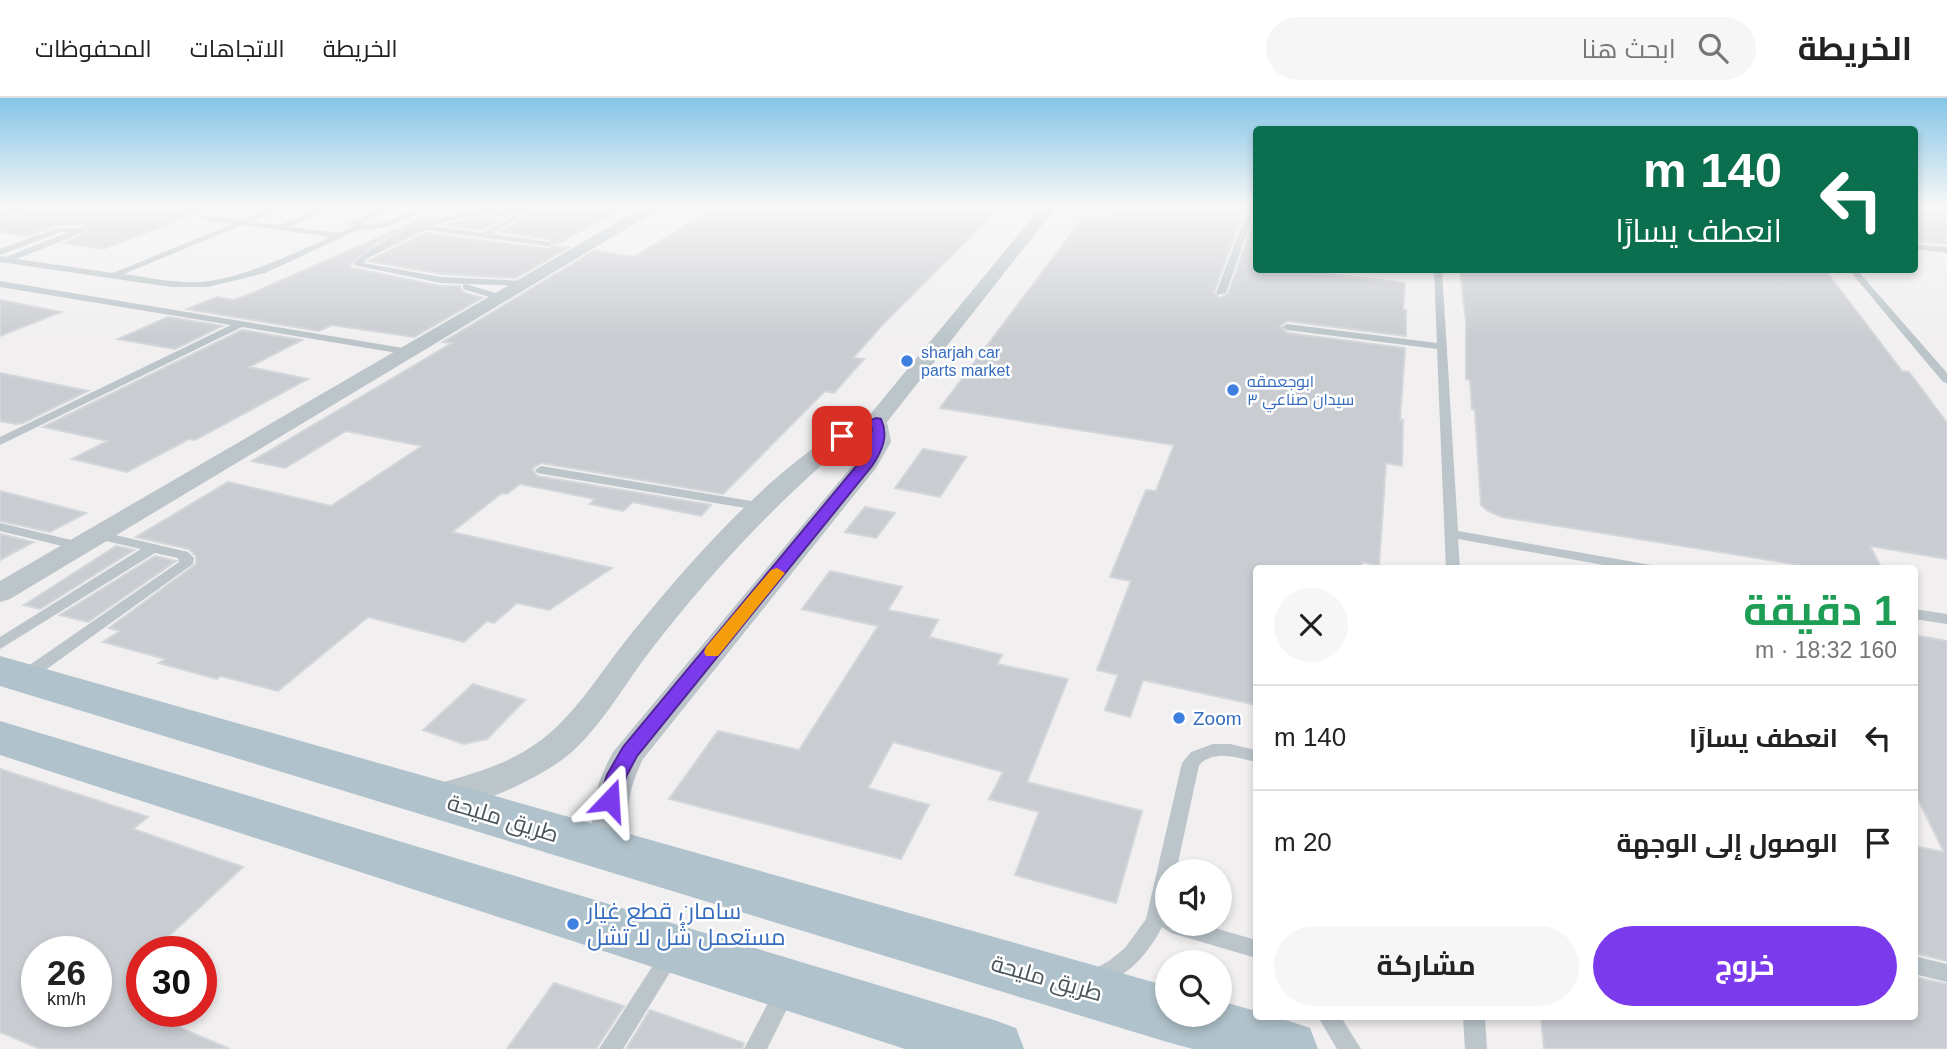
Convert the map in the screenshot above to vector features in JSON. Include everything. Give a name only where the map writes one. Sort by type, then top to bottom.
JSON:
[{"type":"main road","name":"طريق مليحة","points":[[8,664],[615,852],[1155,1010]]},
{"type":"main road","points":[[0,738],[976,1046]]},
{"type":"main road","name":"طريق مليحة","points":[[1214,1027],[1288,1049]]},
{"type":"street","points":[[0,593],[582,250]]},
{"type":"street","points":[[436,798],[478,788],[517,772],[551,750],[576,726],[705,567],[763,507],[828,445],[850,432],[876,422],[1014,250]]},
{"type":"street","points":[[615,852],[608,825],[610,800],[617,775],[630,752],[867,463],[879,442],[876,422]]},
{"type":"lane","points":[[4,259],[27,250]]},
{"type":"lane","points":[[114,275],[175,250]]},
{"type":"lane","points":[[4,259],[182,285],[223,282],[262,271],[307,250]]},
{"type":"lane","points":[[377,250],[365,256],[357,265],[441,279],[525,284]]},
{"type":"lane","points":[[1221,293],[1237,250]]},
{"type":"lane","points":[[1438,273],[1452,565]]},
{"type":"lane","points":[[1856,273],[1947,380]]},
{"type":"lane","points":[[441,279],[502,298]]},
{"type":"lane","points":[[0,284],[409,352]]},
{"type":"lane","points":[[0,441],[241,324]]},
{"type":"lane","points":[[1287,327],[1442,346]]},
{"type":"lane","points":[[541,470],[763,507]]},
{"type":"lane","points":[[0,527],[153,548],[187,558],[186,564],[8,664]]},
{"type":"lane","points":[[1451,534],[1628,565]]},
{"type":"lane","points":[[8,664],[153,548]]},
{"type":"lane","points":[[1918,615],[1947,619]]},
{"type":"lane","points":[[1175,859],[1191,763],[1203,751],[1214,749],[1253,756]]},
{"type":"lane","points":[[1076,987],[1107,974],[1129,959],[1155,932]]},
{"type":"lane","points":[[1212,936],[1253,948]]},
{"type":"lane","points":[[610,1049],[674,949]]},
{"type":"lane","points":[[1918,966],[1947,973]]},
{"type":"lane","points":[[755,1049],[789,985]]},
{"type":"lane","points":[[1331,1020],[1350,1049]]},
{"type":"lane","points":[[1474,1020],[1476,1049]]},
{"type":"building","points":[[349,250],[367,250],[350,265],[352,268],[440,286],[460,286],[462,292],[482,298],[414,337],[332,325],[319,331],[187,309],[217,297],[234,300]]},
{"type":"building","points":[[390,250],[564,250],[516,278],[441,274],[368,261]]},
{"type":"building","points":[[645,250],[957,250],[853,358],[864,359],[834,393],[825,391],[723,494],[541,463],[532,469],[537,476],[711,505],[701,516],[633,502],[623,511],[590,504],[595,499],[520,484],[507,494],[502,493],[452,532],[612,568],[549,610],[517,603],[494,623],[487,621],[464,642],[368,617],[278,691],[221,676],[217,679],[159,663],[165,659],[103,642],[120,631],[109,628],[196,564],[196,556],[189,549],[136,537],[228,482],[331,506],[422,446],[346,431],[285,468],[252,461],[452,343],[443,342],[594,251],[634,257]]},
{"type":"building","points":[[1059,250],[1229,250],[1214,292],[1219,298],[1228,294],[1243,250],[1253,250],[1253,273],[1319,273],[1405,283],[1403,310],[1406,310],[1406,336],[1287,321],[1280,326],[1287,333],[1405,348],[1400,420],[1403,420],[1402,466],[1386,463],[1379,565],[1362,562],[1362,565],[1253,565],[1253,704],[1143,680],[1130,717],[1105,710],[1118,675],[1097,670],[1131,581],[1110,577],[1146,490],[1156,491],[1174,445],[940,408]]},
{"type":"building","points":[[1460,273],[1827,273],[1902,371],[1909,372],[1947,423],[1947,559],[1870,546],[1880,565],[1800,565],[1502,517],[1488,511],[1481,505],[1475,410],[1472,409],[1470,380],[1466,379],[1466,321]]},
{"type":"building","points":[[0,300],[61,312],[0,336]]},
{"type":"building","points":[[168,317],[222,326],[175,349],[118,339]]},
{"type":"building","points":[[242,330],[302,340],[249,367],[308,379],[195,440],[189,439],[127,472],[72,459],[108,441],[43,427]]},
{"type":"building","points":[[0,373],[88,391],[23,423],[0,421]]},
{"type":"building","points":[[923,449],[966,457],[940,497],[895,488]]},
{"type":"building","points":[[0,491],[86,513],[50,532],[0,521]]},
{"type":"building","points":[[865,507],[895,513],[876,538],[845,532]]},
{"type":"building","points":[[0,534],[33,542],[0,560]]},
{"type":"building","points":[[116,546],[134,550],[40,609],[24,605]]},
{"type":"building","points":[[155,556],[176,561],[88,622],[60,615]]},
{"type":"building","points":[[830,571],[902,587],[888,610],[938,620],[929,637],[1002,655],[997,664],[1068,679],[1027,782],[1142,811],[1116,903],[1015,875],[1039,812],[989,799],[1003,772],[893,742],[868,788],[929,805],[901,859],[669,799],[718,731],[799,750],[878,626],[802,609]]},
{"type":"building","points":[[1918,636],[1947,641],[1947,961],[1918,954],[1918,847],[1944,852],[1918,799]]},
{"type":"building","points":[[473,684],[525,700],[487,739],[464,744],[423,730]]},
{"type":"building","points":[[0,769],[148,817],[133,829],[243,867],[169,936],[126,936],[126,1027],[178,1027],[230,1049],[40,1049],[0,1032]]},
{"type":"building","points":[[1918,978],[1947,984],[1947,1049],[1544,1049],[1541,1020],[1918,1020]]},
{"type":"building","points":[[554,983],[624,1006],[596,1049],[507,1049]]},
{"type":"building","points":[[650,1010],[744,1043],[742,1049],[626,1049]]},
{"type":"slow traffic","points":[[712,652],[777,573]]},
{"type":"place","name":"sharjah car parts market","points":[[907,361]]},
{"type":"place","name":"ابوجعمقه سيدان صناعي ٣","points":[[1233,390]]},
{"type":"place","name":"Zoom","points":[[1179,718]]},
{"type":"place","name":"سامان قطع غيار مستعمل شُل لا تشل","points":[[573,924]]},
{"type":"route","points":[[610,800],[617,775],[630,752],[867,463],[879,442],[876,422],[842,436]]}]
